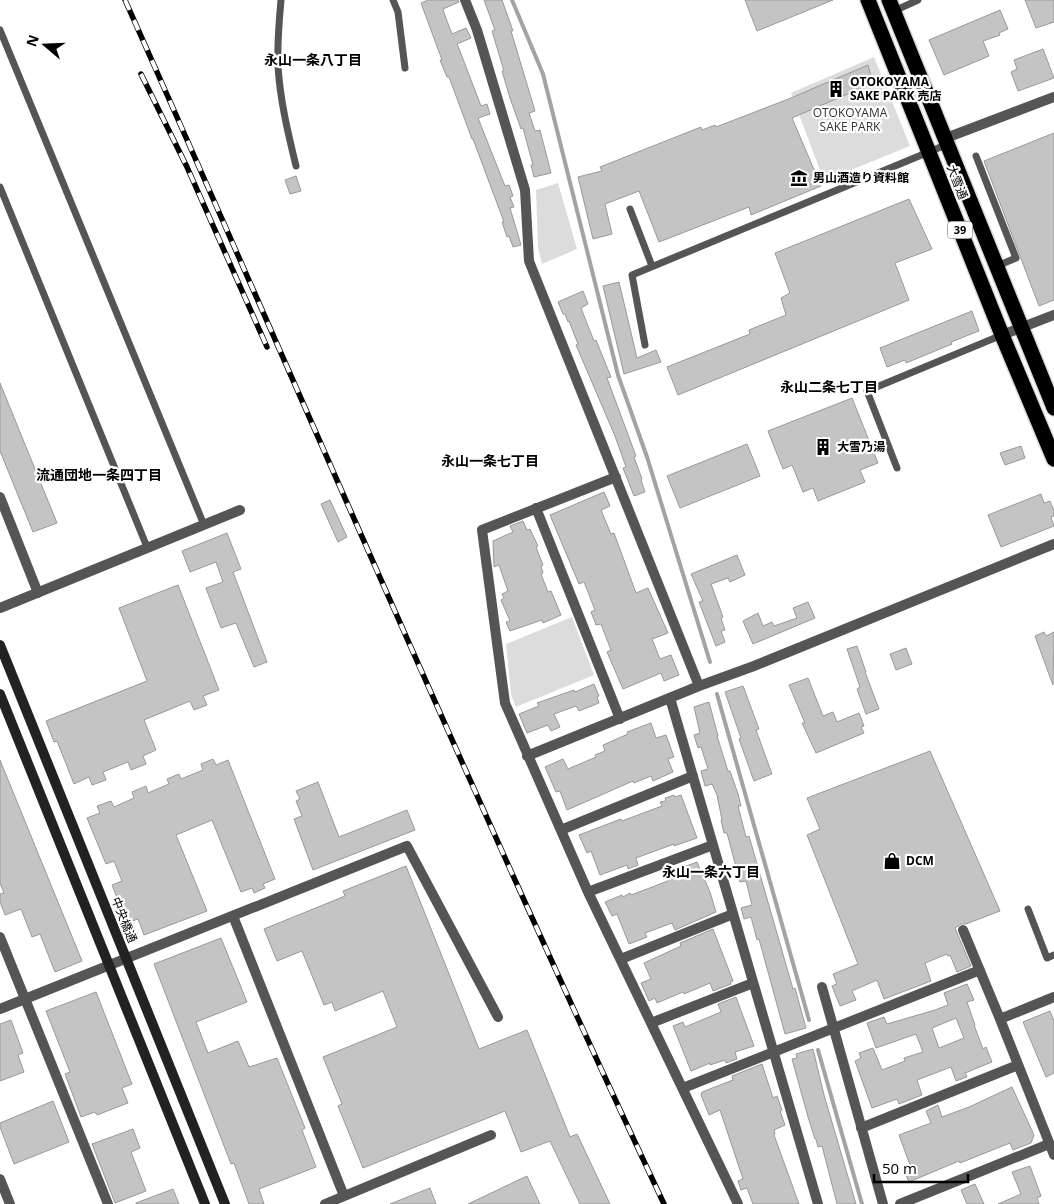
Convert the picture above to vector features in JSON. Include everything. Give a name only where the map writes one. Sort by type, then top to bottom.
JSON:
[{"type":"highway","name":"大雪通","points":[[868,0],[1002,335],[1054,459]]},
{"type":"highway","name":"大雪通","points":[[891,6],[1054,408]]},
{"type":"main road","name":"中央橋通","points":[[0,645],[225,1204]]},
{"type":"main road","points":[[0,694],[205,1204]]},
{"type":"street","points":[[465,0],[477,30],[525,190],[529,260],[699,686]]},
{"type":"street","points":[[947,141],[1054,97]]},
{"type":"street","points":[[1002,335],[1054,315]]},
{"type":"street","points":[[616,477],[482,530],[505,703],[588,892],[738,1204]]},
{"type":"street","points":[[0,497],[38,593]]},
{"type":"street","points":[[536,508],[620,719]]},
{"type":"street","points":[[0,608],[240,510]]},
{"type":"street","points":[[527,756],[1054,544]]},
{"type":"street","points":[[670,698],[752,984],[818,1204]]},
{"type":"street","points":[[561,830],[693,776]]},
{"type":"street","points":[[588,892],[713,845]]},
{"type":"street","points":[[0,1009],[407,846],[498,1017]]},
{"type":"street","points":[[620,959],[733,914]]},
{"type":"street","points":[[233,916],[344,1196]]},
{"type":"street","points":[[963,930],[1054,1155]]},
{"type":"street","points":[[0,937],[108,1204]]},
{"type":"street","points":[[683,1088],[980,970]]},
{"type":"street","points":[[651,1023],[752,984]]},
{"type":"street","points":[[822,987],[883,1204]]},
{"type":"street","points":[[1000,1019],[1054,997]]},
{"type":"street","points":[[861,1128],[1018,1065]]},
{"type":"street","points":[[325,1204],[492,1136]]},
{"type":"street","points":[[900,1204],[1049,1144]]},
{"type":"street","points":[[0,1179],[10,1204]]},
{"type":"lane","points":[[281,0],[278,67],[284,115],[296,166]]},
{"type":"lane","points":[[393,0],[398,12],[405,68]]},
{"type":"lane","points":[[891,6],[918,0]]},
{"type":"lane","points":[[0,30],[204,525]]},
{"type":"lane","points":[[645,345],[632,275],[930,153],[947,141]]},
{"type":"lane","points":[[976,156],[1016,258],[996,266]]},
{"type":"lane","points":[[0,187],[147,547]]},
{"type":"lane","points":[[630,209],[652,266]]},
{"type":"lane","points":[[897,468],[867,391],[1002,335]]},
{"type":"lane","points":[[1028,909],[1047,958],[1054,955]]},
{"type":"green space","name":"OTOKOYAMA SAKE PARK","points":[[874,57],[910,146],[824,181],[791,93]]},
{"type":"green space","points":[[558,183],[577,249],[542,264],[538,248],[536,190]]},
{"type":"green space","points":[[572,617],[594,675],[516,707],[511,694],[506,644]]},
{"type":"building","points":[[428,0],[458,0],[459,2],[443,9],[444,13],[452,34],[466,28],[471,38],[457,44],[481,106],[487,104],[490,114],[478,118],[505,186],[509,185],[513,196],[510,197],[514,207],[510,208],[521,245],[513,247],[509,236],[507,237],[502,222],[504,222],[449,77],[447,77],[440,60],[442,60],[421,3]]},
{"type":"building","points":[[484,0],[502,0],[513,31],[511,31],[535,111],[529,113],[535,131],[540,130],[551,173],[534,177],[531,165],[533,165],[523,128],[521,129],[510,98],[492,31],[495,30]]},
{"type":"building","points":[[745,0],[833,0],[757,31]]},
{"type":"building","points":[[1025,0],[1054,0],[1054,22],[1036,28]]},
{"type":"building","points":[[1000,10],[1008,29],[999,33],[1000,35],[983,41],[989,56],[944,75],[929,40]]},
{"type":"building","points":[[1043,49],[1054,78],[1018,91],[1011,72],[1017,69],[1014,60]]},
{"type":"building","points":[[868,65],[873,83],[792,118],[821,186],[751,215],[749,207],[659,242],[639,191],[605,204],[612,234],[593,239],[578,177],[602,171],[600,167],[701,127],[702,130],[715,125],[716,127]]},
{"type":"building","points":[[1054,133],[1054,300],[1039,306],[984,161]]},
{"type":"building","points":[[296,176],[301,191],[290,194],[285,180]]},
{"type":"building","points":[[909,199],[932,249],[895,263],[909,300],[678,395],[667,367],[750,334],[749,330],[786,315],[781,298],[790,293],[775,253]]},
{"type":"building","points":[[619,282],[637,358],[656,350],[661,362],[624,374],[603,286]]},
{"type":"building","points":[[583,291],[588,304],[581,308],[611,377],[607,378],[636,456],[634,457],[642,479],[645,492],[634,496],[623,468],[626,467],[615,436],[576,345],[578,344],[569,321],[565,314],[563,314],[558,302]]},
{"type":"building","points":[[972,311],[979,331],[906,363],[905,360],[887,367],[880,348]]},
{"type":"building","points":[[0,383],[57,523],[33,532],[0,451]]},
{"type":"building","name":"大雪乃湯","points":[[852,398],[878,463],[860,470],[865,482],[818,501],[813,488],[803,492],[792,465],[783,469],[768,431]]},
{"type":"building","points":[[747,444],[760,476],[680,508],[667,476]]},
{"type":"building","points":[[1021,446],[1025,458],[1005,465],[1000,453]]},
{"type":"building","points":[[604,492],[610,506],[601,510],[611,534],[614,533],[636,593],[648,588],[668,633],[652,639],[660,659],[671,655],[679,675],[664,681],[661,673],[623,689],[607,652],[611,650],[601,624],[596,625],[591,612],[595,610],[584,582],[579,584],[550,515]]},
{"type":"building","points":[[1041,494],[1044,503],[1050,501],[1054,511],[1054,516],[1051,517],[1054,526],[1001,547],[988,515]]},
{"type":"building","points":[[330,500],[347,537],[338,542],[321,504]]},
{"type":"building","points":[[523,521],[527,530],[530,529],[538,546],[536,547],[543,565],[541,566],[543,573],[541,574],[548,592],[551,591],[561,615],[543,623],[542,620],[510,631],[506,622],[510,621],[501,600],[504,598],[502,594],[508,591],[499,565],[494,567],[493,541],[513,532],[510,526]]},
{"type":"building","points":[[227,533],[241,569],[233,572],[267,662],[254,667],[236,623],[221,628],[206,588],[223,582],[216,562],[190,572],[182,551]]},
{"type":"building","points":[[737,555],[745,575],[730,582],[728,578],[711,584],[723,617],[721,618],[725,630],[721,631],[725,642],[716,646],[699,602],[703,601],[691,574]]},
{"type":"building","points":[[178,585],[219,690],[203,696],[207,705],[194,710],[190,701],[144,720],[156,750],[143,756],[146,764],[131,770],[128,762],[103,772],[106,780],[92,785],[89,777],[74,784],[57,741],[54,742],[46,721],[147,681],[119,608]]},
{"type":"building","points":[[808,602],[815,618],[753,644],[743,621],[758,613],[763,626],[772,622],[774,626],[797,618],[793,608]]},
{"type":"building","points":[[1044,632],[1046,636],[1054,632],[1053,685],[1035,636]]},
{"type":"building","points":[[857,646],[879,709],[866,714],[857,689],[860,687],[847,649]]},
{"type":"building","points":[[906,648],[912,664],[896,670],[890,654]]},
{"type":"building","points":[[808,678],[823,716],[833,712],[837,722],[859,713],[864,726],[861,727],[864,733],[816,753],[802,723],[805,723],[789,685]]},
{"type":"building","points":[[594,684],[599,696],[597,697],[599,703],[579,711],[576,706],[554,714],[560,727],[551,731],[548,725],[527,733],[519,714],[539,706],[537,703],[574,690],[575,692]]},
{"type":"building","points":[[743,686],[759,729],[756,730],[772,774],[754,781],[725,692]]},
{"type":"building","points":[[709,702],[728,771],[730,771],[738,794],[741,806],[738,806],[746,837],[749,836],[806,1028],[785,1034],[759,939],[757,940],[751,917],[744,919],[741,908],[752,905],[746,881],[740,882],[727,833],[724,833],[717,795],[712,784],[705,786],[701,771],[708,769],[701,747],[698,748],[694,735],[700,733],[694,707]]},
{"type":"building","points":[[651,723],[656,738],[666,735],[674,757],[668,759],[673,772],[653,781],[651,776],[634,783],[633,781],[567,810],[560,791],[556,792],[545,767],[563,759],[568,769],[605,751],[603,745],[628,734],[627,732]]},
{"type":"building","points":[[930,751],[1000,911],[966,924],[961,924],[955,928],[971,966],[957,972],[950,955],[948,956],[947,954],[925,963],[931,981],[884,999],[877,980],[852,991],[856,1000],[840,1006],[832,986],[837,984],[833,974],[858,964],[807,835],[820,829],[807,798]]},
{"type":"building","points":[[213,759],[216,765],[228,760],[275,879],[263,884],[265,888],[254,893],[252,888],[241,892],[212,820],[176,835],[207,911],[144,935],[138,919],[127,923],[112,885],[122,881],[114,861],[106,864],[87,818],[100,813],[97,806],[111,801],[114,807],[134,798],[132,792],[146,786],[148,793],[169,784],[167,779],[179,774],[181,779],[203,770],[201,764]]},
{"type":"building","points":[[0,760],[82,961],[55,972],[40,934],[32,937],[21,909],[5,915],[0,902],[0,894],[4,893],[0,883]]},
{"type":"building","points":[[318,782],[339,837],[407,810],[415,830],[313,870],[294,819],[302,816],[296,801],[300,799],[296,791]]},
{"type":"building","points":[[674,795],[675,797],[681,795],[697,838],[636,858],[638,865],[628,869],[627,865],[600,875],[591,851],[587,853],[579,835],[662,806],[660,802],[666,801],[665,798]]},
{"type":"building","points":[[697,862],[716,912],[675,930],[672,923],[645,933],[647,937],[629,944],[617,914],[612,916],[605,902],[622,895],[623,897],[630,893],[631,895],[668,881],[667,879],[683,872],[681,868]]},
{"type":"building","points":[[406,866],[479,1049],[527,1030],[570,1137],[577,1134],[610,1204],[580,1204],[550,1141],[521,1152],[505,1111],[363,1168],[338,1106],[342,1104],[323,1057],[397,1027],[383,991],[335,1011],[332,1002],[324,1005],[302,951],[277,961],[264,929],[345,896],[343,891]]},
{"type":"building","points":[[713,929],[733,981],[730,982],[731,984],[713,991],[710,983],[657,1003],[655,998],[649,1001],[641,983],[651,979],[644,963],[681,946],[680,943]]},
{"type":"building","points":[[221,938],[247,1002],[196,1022],[208,1053],[238,1041],[249,1067],[277,1058],[305,1128],[302,1130],[316,1167],[259,1189],[264,1204],[249,1204],[234,1163],[231,1164],[154,964]]},
{"type":"building","points":[[967,984],[974,1000],[967,1002],[974,1025],[983,1049],[986,1047],[992,1062],[965,1073],[967,1077],[956,1081],[951,1067],[917,1080],[922,1095],[899,1104],[897,1099],[872,1108],[855,1061],[861,1058],[859,1053],[873,1048],[882,1070],[905,1061],[904,1058],[923,1052],[916,1034],[876,1048],[867,1023],[884,1017],[887,1024],[948,1005],[944,993]],"holes":[[[956,1018],[964,1038],[939,1048],[932,1028]]]},
{"type":"building","points":[[96,992],[132,1084],[122,1088],[128,1103],[97,1115],[95,1112],[81,1117],[65,1074],[70,1072],[46,1011]]},
{"type":"building","points":[[736,997],[754,1046],[735,1052],[737,1059],[726,1063],[725,1060],[710,1065],[710,1063],[691,1071],[673,1026],[683,1022],[685,1027],[721,1012],[718,1004]]},
{"type":"building","points":[[1050,1011],[1054,1021],[1054,1073],[1046,1077],[1023,1022]]},
{"type":"building","points":[[11,1020],[23,1053],[18,1055],[24,1072],[0,1081],[0,1024]]},
{"type":"building","points":[[813,1049],[824,1095],[856,1204],[837,1204],[822,1146],[818,1147],[808,1117],[792,1059],[797,1058],[796,1054]]},
{"type":"building","points":[[762,1064],[773,1098],[777,1096],[782,1110],[780,1111],[785,1125],[774,1130],[774,1135],[799,1204],[753,1204],[747,1188],[741,1190],[738,1181],[743,1179],[720,1110],[709,1115],[701,1095],[702,1092],[733,1080],[732,1076]]},
{"type":"building","points":[[1012,1087],[1034,1135],[1031,1143],[1013,1150],[1010,1143],[960,1163],[959,1161],[909,1182],[903,1168],[910,1165],[899,1135],[931,1123],[926,1111],[938,1105],[942,1117]]},
{"type":"building","points":[[53,1101],[69,1142],[14,1164],[0,1123]]},
{"type":"building","points":[[133,1129],[140,1148],[131,1152],[146,1191],[115,1203],[92,1144]]},
{"type":"building","points":[[1030,1166],[1041,1196],[1037,1198],[1039,1204],[998,1204],[1021,1194],[1012,1172]]},
{"type":"building","points":[[527,1176],[540,1204],[468,1204]]},
{"type":"building","points":[[975,1184],[984,1204],[967,1204],[961,1190]]},
{"type":"building","points":[[430,1188],[436,1204],[390,1204]]},
{"type":"building","points":[[173,1189],[179,1204],[136,1204],[136,1203]]},
{"type":"waterway","points":[[512,0],[543,74],[618,375],[647,457],[710,662]]},
{"type":"waterway","points":[[717,694],[809,1020]]},
{"type":"waterway","points":[[818,1050],[862,1204]]},
{"type":"railway","points":[[125,0],[458,754],[664,1204]]},
{"type":"railway","points":[[141,74],[187,167],[267,347]]},
{"type":"place","name":"OTOKOYAMA SAKE PARK 売店","points":[[836,89]]},
{"type":"place","name":"男山酒造り資料館","points":[[799,178]]},
{"type":"place","name":"大雪乃湯","points":[[823,447]]},
{"type":"place","name":"DCM","points":[[892,861]]},
{"type":"district","name":"永山一条八丁目","points":[[313,60]]},
{"type":"district","name":"永山二条七丁目","points":[[829,387]]},
{"type":"district","name":"永山一条七丁目","points":[[490,461]]},
{"type":"district","name":"流通団地一条四丁目","points":[[99,475]]},
{"type":"district","name":"永山一条六丁目","points":[[711,872]]}]
